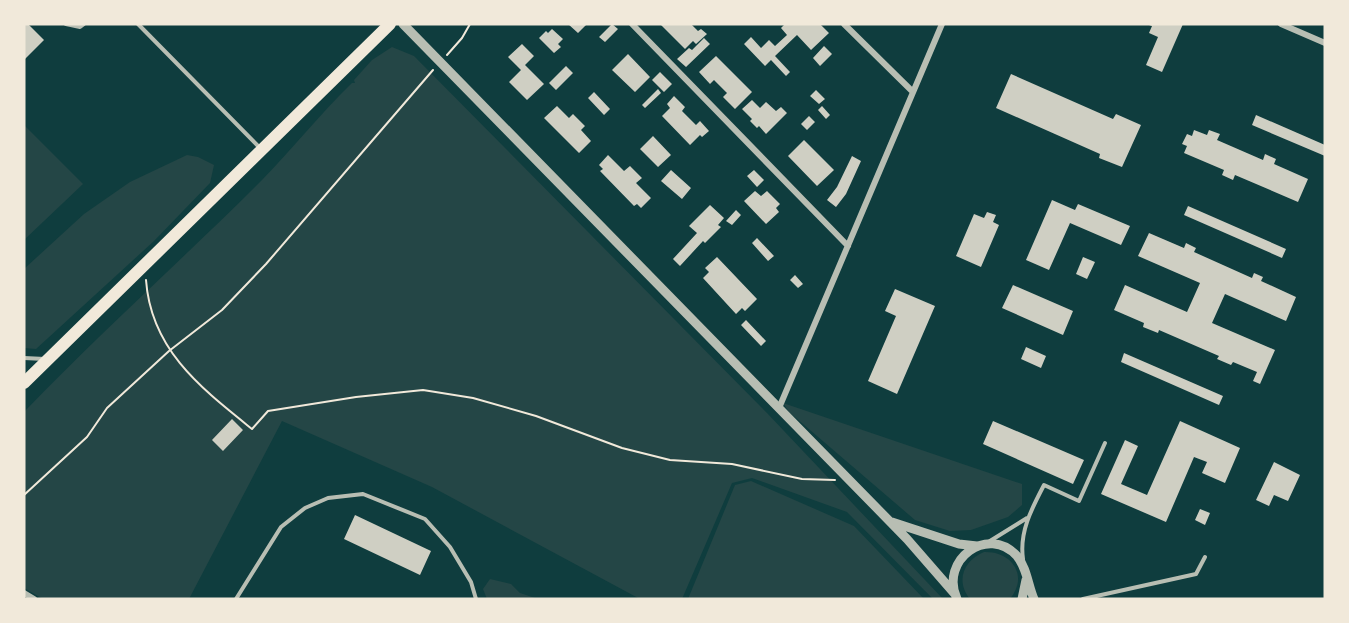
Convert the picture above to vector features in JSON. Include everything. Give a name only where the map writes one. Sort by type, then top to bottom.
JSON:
[{"type":"main road","points":[[24,383],[390,24]]},
{"type":"street","points":[[403,24],[907,538],[956,596]]},
{"type":"street","points":[[632,24],[848,246]]},
{"type":"street","points":[[844,24],[913,92]]},
{"type":"street","points":[[779,408],[942,24]]},
{"type":"street","points":[[1281,24],[1325,43]]},
{"type":"street","points":[[890,521],[959,544],[978,546],[989,544],[1005,548],[1014,554],[1024,567],[1034,599]]},
{"type":"street","points":[[956,596],[953,575],[957,564],[963,555],[978,546]]},
{"type":"street","points":[[1022,599],[1026,578]]},
{"type":"street","points":[[24,593],[34,599]]},
{"type":"lane","points":[[66,24],[80,27],[84,24]]},
{"type":"lane","points":[[138,24],[262,150]]},
{"type":"lane","points":[[24,358],[48,359]]},
{"type":"lane","points":[[1024,567],[1022,551],[1027,518],[1044,485],[1079,501],[1105,442]]},
{"type":"lane","points":[[236,599],[281,527],[305,508],[328,498],[363,494],[425,519],[450,547],[471,582],[476,597],[482,599]]},
{"type":"lane","points":[[978,546],[998,538],[1027,518]]},
{"type":"lane","points":[[1083,599],[1196,574],[1205,557]]},
{"type":"path","points":[[24,495],[87,437],[107,408],[170,351],[222,310],[266,264],[462,38],[470,24]]},
{"type":"path","points":[[145,264],[148,302],[170,351],[191,377],[252,429],[268,411],[423,390],[473,398],[536,416],[622,448],[670,460],[732,464],[802,479],[850,480]]},
{"type":"shaded area","points":[[392,47],[414,56],[767,413],[943,599],[933,599],[847,512],[752,478],[732,483],[682,599],[640,599],[432,487],[282,421],[189,599],[43,599],[24,588],[24,412],[262,180],[340,95],[352,83],[355,83],[354,80],[372,60]]},
{"type":"shaded area","points":[[24,125],[83,184],[24,240]]},
{"type":"shaded area","points":[[187,155],[198,157],[214,165],[210,183],[154,241],[36,349],[24,348],[24,269],[84,214],[130,182]]},
{"type":"shaded area","points":[[783,403],[1022,484],[1022,505],[1008,517],[971,530],[950,531],[915,520],[789,412]]},
{"type":"shaded area","points":[[751,481],[854,526],[924,599],[688,599],[735,485]]},
{"type":"shaded area","points":[[984,552],[1003,556],[1015,566],[1018,582],[1010,599],[970,599],[965,592],[964,572],[971,560]]},
{"type":"shaded area","points":[[490,579],[511,584],[520,593],[538,599],[487,599],[483,589]]},
{"type":"building","points":[[24,24],[28,24],[44,40],[24,60]]},
{"type":"building","points":[[568,24],[587,24],[578,33]]},
{"type":"building","points":[[612,24],[618,29],[605,42],[599,37]]},
{"type":"building","points":[[660,24],[691,24],[698,31],[701,29],[707,34],[696,44],[693,41],[685,49]]},
{"type":"building","points":[[785,24],[820,24],[829,33],[811,50],[797,35],[775,56],[790,72],[786,76],[771,60],[765,66],[744,44],[751,37],[761,48],[769,40],[775,46],[787,35],[781,28]]},
{"type":"building","points":[[1146,24],[1183,24],[1162,72],[1146,65],[1158,37],[1149,33],[1152,26]]},
{"type":"building","points":[[552,29],[563,39],[558,44],[561,47],[554,53],[539,38]]},
{"type":"building","points":[[704,38],[710,44],[686,67],[677,59],[689,48],[692,50]]},
{"type":"building","points":[[522,44],[534,56],[525,65],[544,84],[527,100],[509,82],[521,70],[508,57]]},
{"type":"building","points":[[824,46],[832,54],[820,66],[813,58]]},
{"type":"building","points":[[628,54],[650,77],[635,92],[612,70]]},
{"type":"building","points":[[716,56],[752,92],[735,109],[723,97],[727,93],[714,80],[710,84],[699,72]]},
{"type":"building","points":[[566,66],[573,73],[556,90],[549,83]]},
{"type":"building","points":[[660,72],[672,84],[664,92],[652,80]]},
{"type":"building","points":[[1011,74],[1113,119],[1116,114],[1141,125],[1122,167],[1099,158],[1100,154],[996,108]]},
{"type":"building","points":[[658,89],[661,93],[645,108],[642,105]]},
{"type":"building","points":[[816,90],[825,99],[819,104],[810,96]]},
{"type":"building","points":[[594,92],[610,109],[604,115],[588,98]]},
{"type":"building","points":[[674,96],[685,107],[682,111],[696,125],[700,121],[709,131],[702,137],[700,135],[690,145],[662,116],[670,108],[667,104]]},
{"type":"building","points":[[752,100],[760,108],[766,102],[776,111],[781,107],[787,113],[766,134],[750,121],[752,119],[742,109]]},
{"type":"building","points":[[557,106],[569,118],[573,114],[585,126],[581,130],[591,141],[579,153],[544,118]]},
{"type":"building","points":[[822,106],[830,115],[826,119],[818,110]]},
{"type":"building","points":[[1256,115],[1325,145],[1325,156],[1252,125]]},
{"type":"building","points":[[809,116],[815,122],[807,130],[801,124]]},
{"type":"building","points":[[1194,130],[1207,135],[1209,130],[1220,134],[1217,140],[1263,160],[1265,154],[1276,159],[1274,164],[1308,179],[1298,202],[1235,175],[1233,180],[1222,175],[1224,170],[1184,153],[1187,146],[1182,144],[1187,134],[1192,136]]},
{"type":"building","points":[[653,136],[671,155],[658,167],[640,149]]},
{"type":"building","points":[[804,140],[834,170],[817,186],[788,156]]},
{"type":"building","points":[[608,155],[624,171],[630,166],[642,178],[636,183],[651,198],[641,208],[637,204],[634,206],[600,171],[603,169],[599,165]]},
{"type":"building","points":[[852,156],[861,161],[846,194],[836,207],[827,200],[837,187]]},
{"type":"building","points":[[671,170],[691,188],[682,199],[661,181]]},
{"type":"building","points":[[754,170],[764,180],[757,187],[747,176]]},
{"type":"building","points":[[755,191],[761,196],[767,191],[780,204],[776,208],[779,212],[766,224],[744,201]]},
{"type":"building","points":[[1052,200],[1075,210],[1078,204],[1130,226],[1121,245],[1070,223],[1049,270],[1026,260]]},
{"type":"building","points":[[710,205],[724,218],[718,225],[721,227],[705,243],[703,241],[680,266],[673,259],[697,233],[689,226]]},
{"type":"building","points":[[1188,206],[1286,249],[1282,258],[1184,215]]},
{"type":"building","points":[[736,210],[741,215],[732,225],[726,221]]},
{"type":"building","points":[[987,212],[996,215],[993,222],[999,225],[981,267],[956,256],[974,214],[984,218]]},
{"type":"building","points":[[1149,233],[1184,248],[1186,243],[1196,248],[1194,252],[1252,278],[1254,273],[1263,277],[1261,281],[1296,297],[1286,321],[1225,294],[1212,323],[1275,350],[1260,384],[1253,381],[1257,372],[1233,362],[1231,365],[1217,359],[1219,356],[1159,330],[1158,333],[1143,327],[1144,323],[1114,310],[1125,285],[1187,312],[1200,283],[1138,256]]},
{"type":"building","points":[[757,238],[774,256],[768,261],[752,243]]},
{"type":"building","points":[[717,257],[757,299],[745,311],[742,308],[736,314],[703,278],[709,272],[705,268]]},
{"type":"building","points":[[1083,257],[1095,262],[1087,279],[1076,274]]},
{"type":"building","points":[[795,275],[803,284],[798,288],[790,280]]},
{"type":"building","points":[[1013,285],[1073,311],[1063,335],[1002,308]]},
{"type":"building","points":[[895,289],[935,306],[897,394],[868,381],[896,316],[885,311]]},
{"type":"building","points":[[746,320],[766,341],[761,346],[741,325]]},
{"type":"building","points":[[1026,347],[1046,356],[1041,368],[1021,359]]},
{"type":"building","points":[[1124,353],[1223,396],[1219,405],[1121,362]]},
{"type":"building","points":[[232,419],[243,430],[223,451],[212,440]]},
{"type":"building","points":[[993,421],[1084,460],[1073,484],[983,444]]},
{"type":"building","points":[[1180,421],[1240,448],[1225,483],[1202,473],[1207,462],[1194,457],[1166,522],[1101,494],[1125,440],[1138,446],[1121,484],[1147,495]]},
{"type":"building","points":[[1274,462],[1300,475],[1288,501],[1274,495],[1269,506],[1256,500]]},
{"type":"building","points":[[1200,509],[1210,513],[1205,525],[1195,520]]},
{"type":"building","points":[[355,515],[431,551],[420,575],[344,539]]}]
